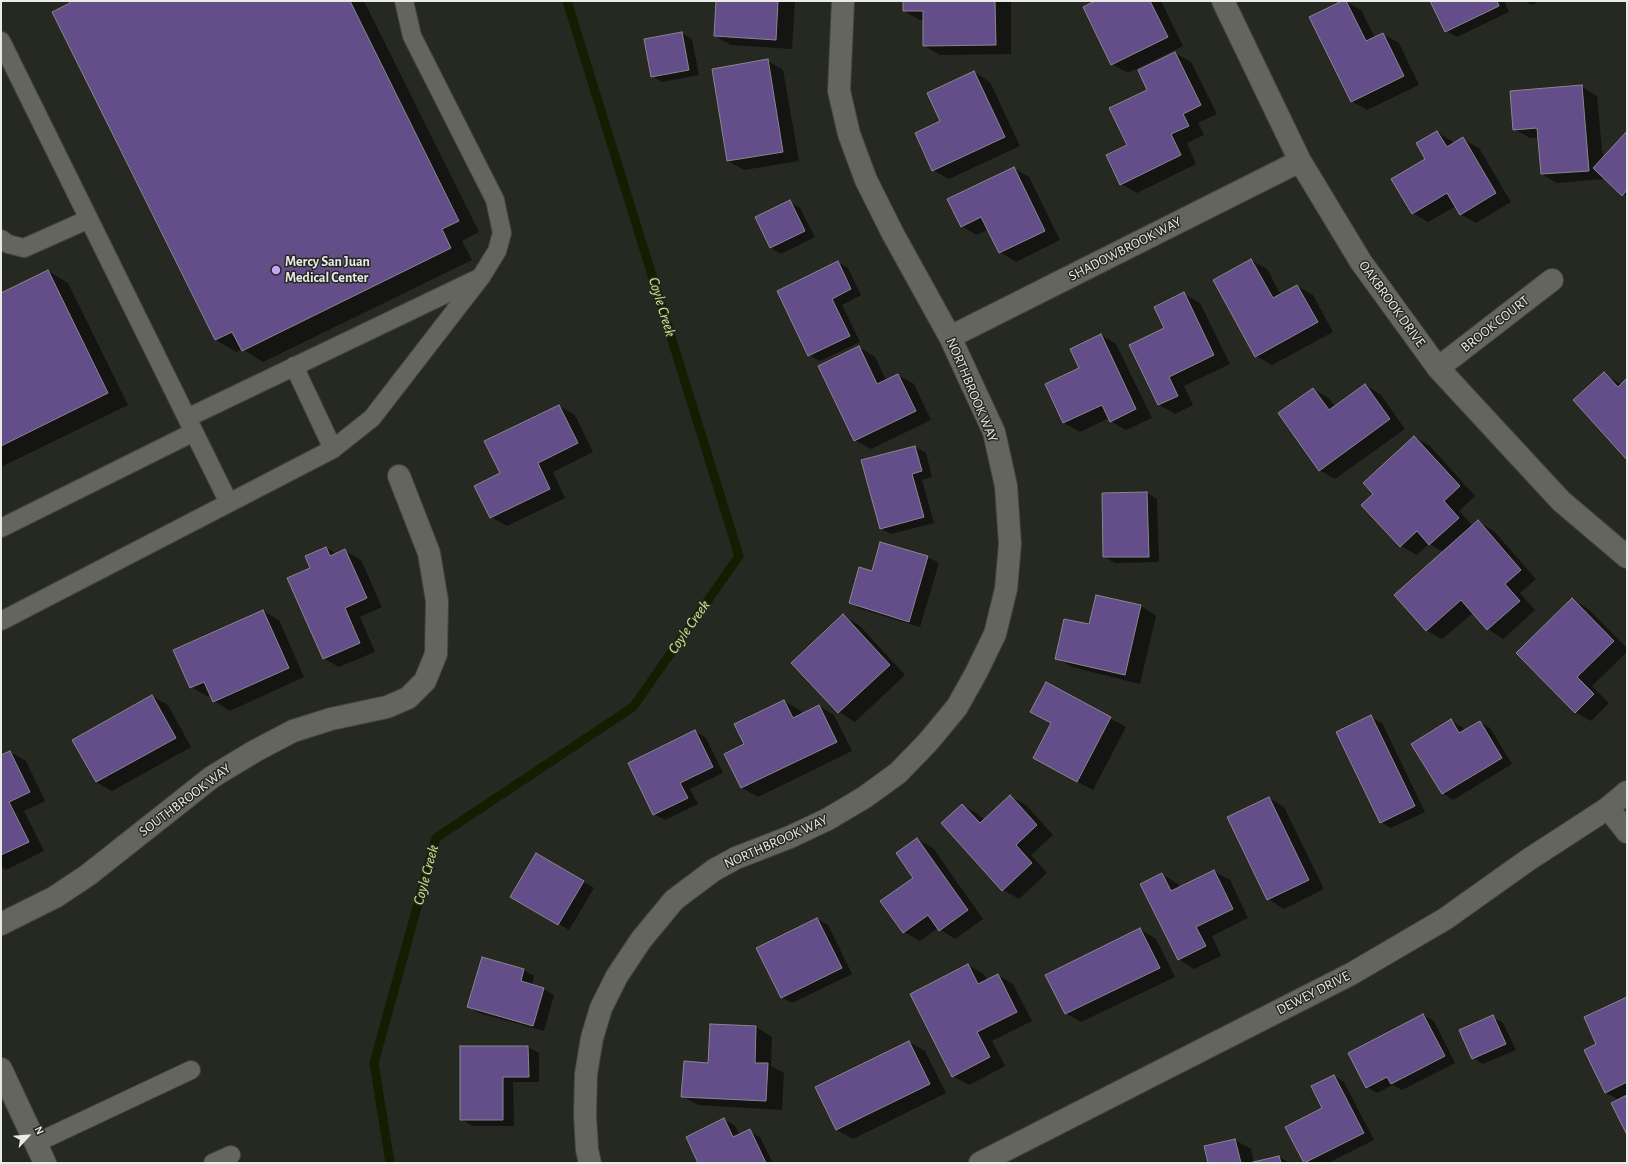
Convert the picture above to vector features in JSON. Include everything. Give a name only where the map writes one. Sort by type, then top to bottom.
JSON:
[{"type":"street","name":"NORTHBROOK WAY","points":[[590,1163],[587,1150],[585,1115],[586,1074],[592,1038],[604,1002],[617,976],[641,940],[674,900],[714,870],[736,858],[790,838],[828,819],[864,797],[898,773],[928,742],[957,707],[995,634],[1006,589],[1010,544],[1006,486],[994,432],[950,337],[866,180],[849,134],[839,91],[842,1]]},
{"type":"street","name":"OAKBROOK DRIVE","points":[[1223,1],[1300,161],[1361,262],[1438,368],[1561,501],[1627,557]]},
{"type":"street","name":"SHADOWBROOK WAY","points":[[950,337],[1300,161]]},
{"type":"street","name":"BROOK COURT","points":[[1438,368],[1552,280]]},
{"type":"street","name":"SOUTHBROOK WAY","points":[[1,924],[55,897],[88,875],[212,777],[255,751],[293,731],[331,719],[387,707],[408,698],[425,681],[436,654],[437,602],[429,553],[399,476]]},
{"type":"street","name":"DEWEY DRIVE","points":[[980,1163],[1351,974],[1445,919],[1528,860],[1608,808],[1627,792]]},
{"type":"street","points":[[1608,808],[1627,832]]},
{"type":"street","points":[[1,1069],[45,1163]]},
{"type":"lane","points":[[1,621],[333,449],[372,418],[481,277],[497,251],[502,233],[494,200],[412,36],[404,1]]},
{"type":"lane","points":[[1,42],[229,503]]},
{"type":"lane","points":[[1,239],[8,244],[24,248],[89,219]]},
{"type":"lane","points":[[1,528],[190,425],[294,366],[481,277]]},
{"type":"lane","points":[[294,366],[333,449]]},
{"type":"lane","points":[[36,1143],[191,1070]]},
{"type":"lane","points":[[213,1163],[231,1155]]},
{"type":"building","points":[[69,1],[350,1],[459,221],[442,229],[451,248],[242,351],[232,332],[215,340],[52,12],[70,3]]},
{"type":"building","points":[[716,1],[778,1],[776,40],[714,36]]},
{"type":"building","points":[[903,1],[995,1],[996,45],[923,46],[923,11],[903,11]]},
{"type":"building","points":[[1095,1],[1150,1],[1168,37],[1111,65],[1083,7]]},
{"type":"building","points":[[1342,1],[1346,1],[1366,41],[1383,33],[1404,76],[1351,102],[1309,17]]},
{"type":"building","points":[[1430,1],[1497,1],[1499,6],[1445,32]]},
{"type":"building","points":[[682,32],[689,70],[651,77],[644,39]]},
{"type":"building","points":[[1175,52],[1201,105],[1183,114],[1189,126],[1171,134],[1181,155],[1120,185],[1106,155],[1127,145],[1109,108],[1147,90],[1138,70]]},
{"type":"building","points":[[768,59],[783,152],[727,161],[712,69]]},
{"type":"building","points":[[974,71],[1005,137],[932,171],[915,133],[940,121],[927,93]]},
{"type":"building","points":[[1582,85],[1589,171],[1541,174],[1537,128],[1513,130],[1510,91]]},
{"type":"building","points":[[1437,131],[1447,147],[1463,137],[1496,193],[1460,215],[1447,193],[1412,214],[1391,179],[1425,159],[1416,143]]},
{"type":"building","points":[[1627,131],[1627,190],[1622,196],[1593,168]]},
{"type":"building","points":[[1014,167],[1045,231],[999,253],[981,217],[961,227],[947,199]]},
{"type":"building","points":[[790,200],[805,231],[770,248],[755,217]]},
{"type":"building","points":[[1251,259],[1273,298],[1297,285],[1318,322],[1255,357],[1213,280]]},
{"type":"building","points":[[838,261],[851,289],[832,299],[850,336],[808,356],[777,291]]},
{"type":"building","points":[[48,270],[108,393],[1,446],[1,293]]},
{"type":"building","points":[[1184,292],[1214,355],[1169,377],[1178,396],[1158,405],[1129,345],[1164,328],[1154,307]]},
{"type":"building","points":[[1101,334],[1136,409],[1110,422],[1102,405],[1063,423],[1045,384],[1079,368],[1070,349]]},
{"type":"building","points":[[859,346],[877,384],[898,374],[916,411],[854,441],[818,366]]},
{"type":"building","points":[[1604,372],[1618,387],[1627,378],[1627,460],[1573,400]]},
{"type":"building","points":[[1365,384],[1390,419],[1319,471],[1278,413],[1313,388],[1329,410]]},
{"type":"building","points":[[559,405],[578,443],[538,463],[550,489],[490,518],[474,486],[500,473],[484,441]]},
{"type":"building","points":[[1414,436],[1460,486],[1444,501],[1459,518],[1429,545],[1417,531],[1400,547],[1361,505],[1373,494],[1363,483]]},
{"type":"building","points":[[915,446],[922,471],[912,474],[924,517],[880,529],[861,460]]},
{"type":"building","points":[[1147,492],[1149,557],[1103,557],[1102,493]]},
{"type":"building","points":[[1478,520],[1521,570],[1505,584],[1520,601],[1487,630],[1461,600],[1426,631],[1394,595]]},
{"type":"building","points":[[880,542],[928,556],[909,622],[849,603],[859,567],[872,571]]},
{"type":"building","points":[[326,547],[330,556],[345,549],[367,598],[345,608],[360,643],[323,659],[287,578],[310,568],[305,556]]},
{"type":"building","points":[[1096,595],[1141,605],[1125,675],[1055,659],[1064,619],[1089,624]]},
{"type":"building","points":[[1572,598],[1614,641],[1577,677],[1594,694],[1575,713],[1516,653]]},
{"type":"building","points":[[263,610],[289,668],[213,702],[204,682],[190,688],[173,650]]},
{"type":"building","points":[[843,614],[890,665],[838,713],[791,663]]},
{"type":"building","points":[[1046,682],[1111,717],[1077,782],[1033,758],[1051,723],[1030,712]]},
{"type":"building","points":[[152,695],[176,738],[96,782],[72,740]]},
{"type":"building","points":[[784,700],[793,718],[819,705],[837,742],[741,788],[724,754],[744,744],[734,724]]},
{"type":"building","points":[[1371,715],[1415,806],[1380,823],[1336,732]]},
{"type":"building","points":[[1451,719],[1459,733],[1480,721],[1502,758],[1442,794],[1411,744]]},
{"type":"building","points":[[695,730],[713,767],[680,783],[688,798],[653,815],[628,763]]},
{"type":"building","points":[[10,751],[30,792],[9,802],[29,842],[1,855],[1,755]]},
{"type":"building","points":[[1010,795],[1037,825],[1016,845],[1032,863],[1002,891],[941,823],[962,804],[980,823]]},
{"type":"building","points":[[1269,797],[1309,880],[1267,900],[1227,817]]},
{"type":"building","points":[[917,838],[968,910],[939,931],[928,915],[903,933],[880,901],[913,878],[896,853]]},
{"type":"building","points":[[536,853],[584,881],[558,925],[510,897]]},
{"type":"building","points":[[1214,870],[1233,909],[1196,927],[1206,946],[1178,960],[1140,884],[1162,873],[1171,891]]},
{"type":"building","points":[[817,918],[842,968],[781,998],[756,948]]},
{"type":"building","points":[[1140,928],[1160,968],[1065,1014],[1045,975]]},
{"type":"building","points":[[482,957],[524,969],[521,981],[544,988],[533,1026],[467,1007]]},
{"type":"building","points":[[968,964],[978,984],[998,974],[1017,1012],[977,1032],[990,1057],[952,1077],[910,994]]},
{"type":"building","points":[[1627,997],[1627,1082],[1605,1093],[1584,1050],[1596,1044],[1584,1017]]},
{"type":"building","points":[[1423,1014],[1445,1056],[1391,1084],[1387,1077],[1366,1088],[1348,1053]]},
{"type":"building","points":[[1493,1015],[1506,1044],[1472,1059],[1459,1030]]},
{"type":"building","points":[[710,1024],[756,1026],[755,1063],[768,1063],[766,1101],[681,1097],[684,1061],[708,1063]]},
{"type":"building","points":[[909,1041],[930,1084],[836,1130],[815,1087]]},
{"type":"building","points":[[460,1046],[528,1046],[529,1077],[503,1077],[503,1120],[460,1120]]},
{"type":"building","points":[[1334,1075],[1364,1133],[1304,1163],[1285,1127],[1322,1108],[1311,1086]]},
{"type":"building","points":[[1627,1095],[1627,1135],[1611,1103]]},
{"type":"building","points":[[724,1118],[733,1137],[750,1129],[766,1163],[698,1163],[686,1137]]},
{"type":"building","points":[[1235,1139],[1241,1163],[1208,1163],[1204,1146]]},
{"type":"building","points":[[1279,1156],[1281,1163],[1249,1163]]},
{"type":"waterway","name":"Coyle Creek","points":[[390,1163],[374,1063],[436,838],[633,707],[739,556],[567,1]]},
{"type":"place","name":"Mercy San Juan Medical Center","points":[[276,270]]}]
